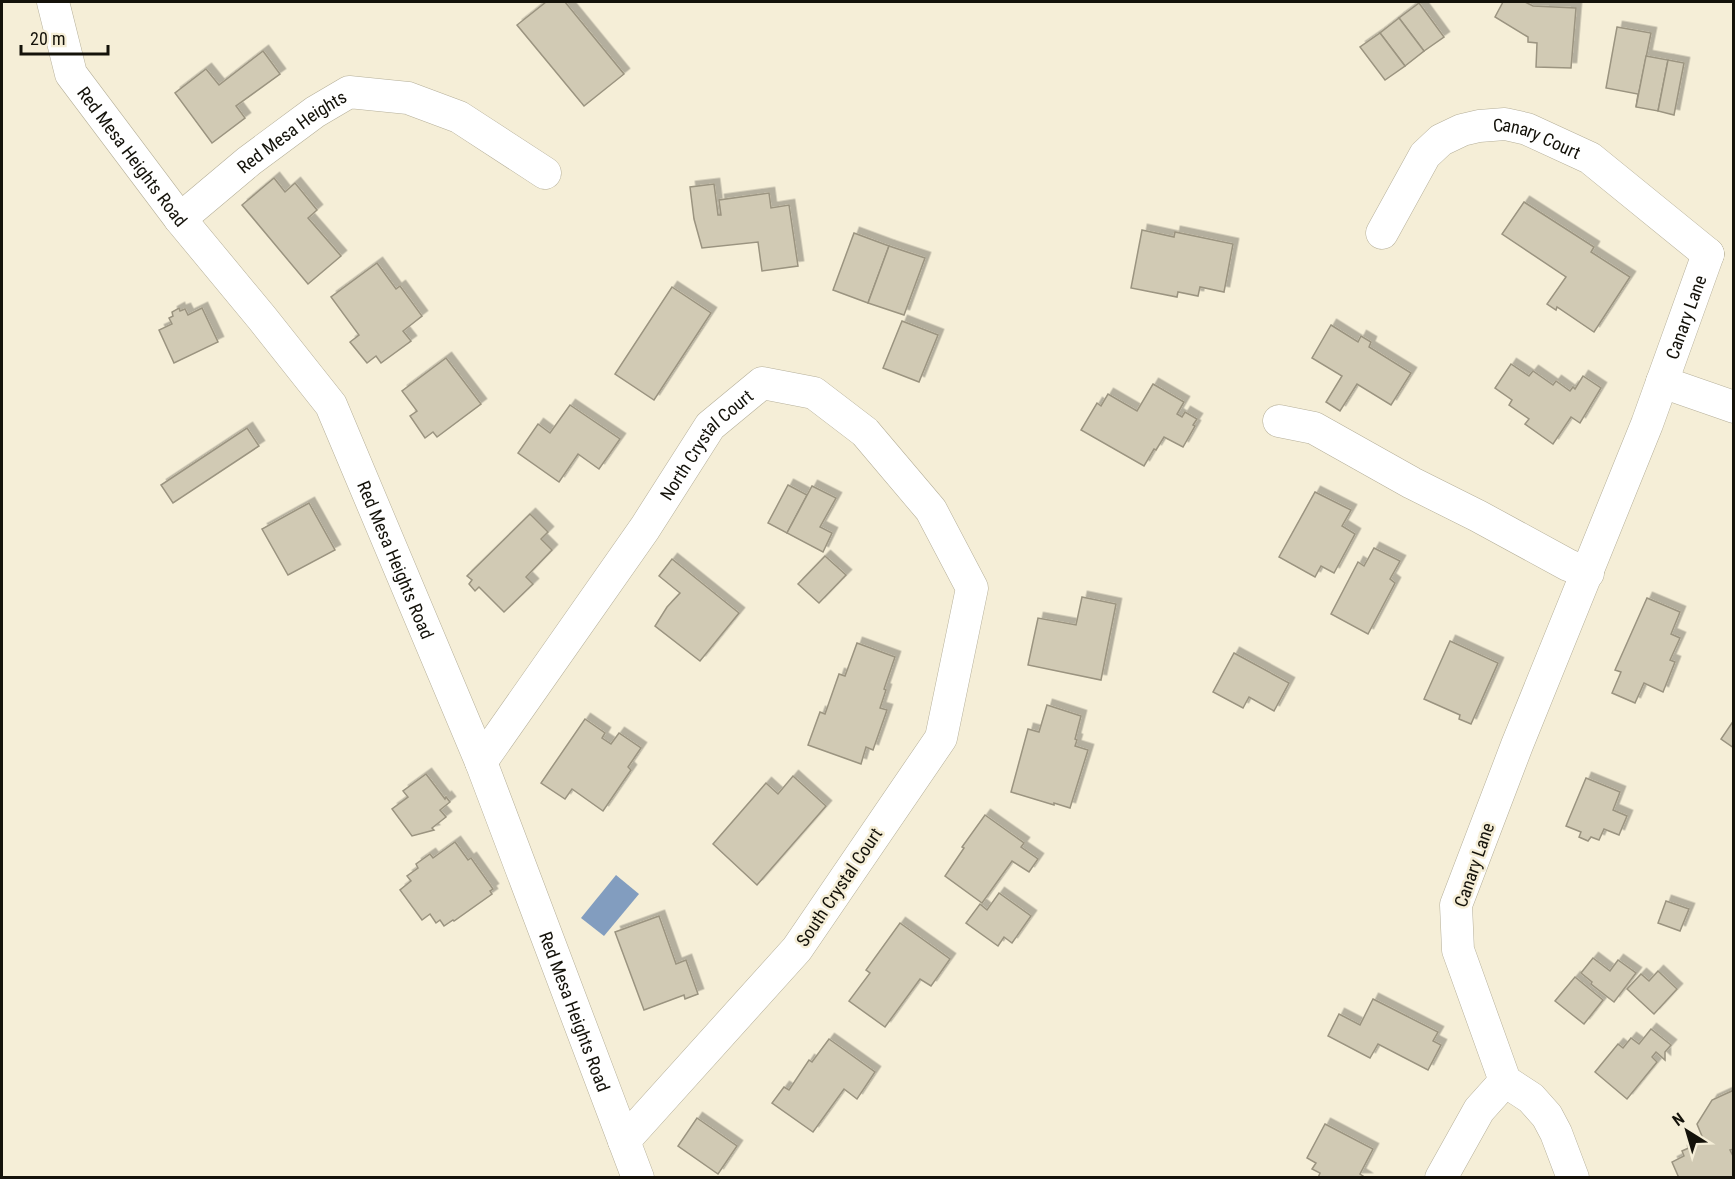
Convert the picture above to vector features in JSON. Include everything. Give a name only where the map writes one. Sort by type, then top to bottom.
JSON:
[{"type":"street","name":"Red Mesa Heights Road","points":[[53,2],[71,74],[180,219],[331,405],[481,762],[638,1178]]},
{"type":"street","name":"Red Mesa Heights","points":[[180,219],[249,160],[315,112],[349,93],[408,98],[459,117],[545,173]]},
{"type":"street","name":"Canary Court","points":[[1382,233],[1425,155],[1441,140],[1471,128],[1505,124],[1543,135],[1590,158],[1721,255]]},
{"type":"street","name":"Canary Lane","points":[[1505,1081],[1458,950],[1456,905],[1517,745],[1588,573],[1662,382],[1721,255]]},
{"type":"street","name":"Canary Lane","points":[[1662,382],[1734,407]]},
{"type":"street","name":"North Crystal Court","points":[[481,762],[645,528],[710,426],[762,383],[814,393],[865,432],[931,510],[972,588]]},
{"type":"street","points":[[1279,421],[1314,428],[1412,483],[1588,573]]},
{"type":"street","name":"South Crystal Court","points":[[624,1141],[797,949],[941,738],[972,588]]},
{"type":"street","points":[[1441,1178],[1479,1110],[1505,1081],[1531,1098],[1547,1116],[1573,1178]]},
{"type":"water","points":[[616,875],[639,894],[604,936],[581,918]]},
{"type":"building","points":[[546,2],[565,2],[624,74],[584,106],[517,25]]},
{"type":"building","points":[[1503,2],[1525,2],[1533,6],[1576,8],[1571,68],[1536,67],[1537,43],[1528,42],[1528,37],[1495,17]]},
{"type":"building","points":[[1419,3],[1444,37],[1424,51],[1399,18]]},
{"type":"building","points":[[1399,18],[1424,51],[1405,66],[1380,33]]},
{"type":"building","points":[[1617,27],[1651,33],[1636,107],[1638,94],[1606,88]]},
{"type":"building","points":[[1380,33],[1405,66],[1385,80],[1360,47]]},
{"type":"building","points":[[263,51],[280,74],[236,106],[245,118],[212,143],[175,93],[206,69],[219,85]]},
{"type":"building","points":[[1646,56],[1668,60],[1658,111],[1636,107]]},
{"type":"building","points":[[1668,60],[1684,63],[1674,115],[1658,111]]},
{"type":"building","points":[[274,178],[285,192],[295,183],[317,210],[308,218],[341,256],[308,284],[242,205]]},
{"type":"building","points":[[714,184],[718,215],[721,215],[719,200],[769,193],[771,208],[789,205],[798,266],[762,271],[758,242],[702,248],[694,219],[690,187]]},
{"type":"building","points":[[1524,202],[1594,247],[1591,252],[1630,277],[1594,332],[1557,307],[1556,310],[1547,304],[1566,277],[1502,234]]},
{"type":"building","points":[[1142,230],[1174,237],[1175,232],[1233,244],[1224,292],[1200,287],[1198,296],[1178,292],[1177,297],[1131,288]]},
{"type":"building","points":[[854,233],[889,246],[868,303],[833,290]]},
{"type":"building","points":[[889,246],[925,258],[904,315],[868,303]]},
{"type":"building","points":[[377,263],[396,289],[400,286],[422,316],[403,331],[411,341],[381,363],[376,356],[367,363],[350,342],[359,335],[331,297]]},
{"type":"building","points":[[672,287],[711,313],[654,400],[615,374]]},
{"type":"building","points":[[179,308],[180,311],[185,309],[188,315],[202,308],[218,342],[174,363],[159,330],[172,324],[169,318],[173,316],[172,312]]},
{"type":"building","points":[[902,321],[938,335],[919,382],[883,368]]},
{"type":"building","points":[[1331,325],[1358,342],[1361,336],[1371,342],[1369,347],[1411,373],[1391,405],[1357,384],[1340,411],[1326,402],[1342,376],[1312,358]]},
{"type":"building","points":[[446,358],[481,404],[437,437],[433,432],[425,438],[410,416],[417,411],[402,391]]},
{"type":"building","points":[[1511,364],[1529,376],[1533,371],[1553,385],[1556,381],[1570,391],[1573,387],[1575,389],[1583,376],[1601,388],[1580,423],[1571,417],[1553,444],[1525,424],[1529,419],[1509,405],[1512,400],[1495,388]]},
{"type":"building","points":[[1153,384],[1184,402],[1177,414],[1182,417],[1185,412],[1197,419],[1183,447],[1164,437],[1144,466],[1081,430],[1097,403],[1101,406],[1108,394],[1137,411]]},
{"type":"building","points":[[570,405],[620,439],[599,469],[578,454],[559,482],[518,453],[538,424],[550,433]]},
{"type":"building","points":[[247,428],[259,446],[173,503],[161,485]]},
{"type":"building","points":[[788,485],[807,495],[787,533],[768,523]]},
{"type":"building","points":[[812,486],[836,498],[820,527],[832,533],[823,552],[787,533]]},
{"type":"building","points":[[1315,492],[1351,510],[1342,526],[1355,534],[1334,573],[1321,566],[1315,577],[1279,557]]},
{"type":"building","points":[[309,503],[335,550],[288,575],[262,529]]},
{"type":"building","points":[[530,514],[548,532],[541,539],[552,550],[526,577],[533,584],[504,612],[479,587],[475,591],[469,584],[472,580],[467,576]]},
{"type":"building","points":[[1374,548],[1400,561],[1390,579],[1395,583],[1368,634],[1331,614],[1358,562],[1364,566]]},
{"type":"building","points":[[825,556],[846,575],[819,603],[798,584]]},
{"type":"building","points":[[672,559],[739,613],[700,661],[655,626],[667,607],[680,593],[659,576]]},
{"type":"building","points":[[1082,597],[1116,604],[1101,680],[1028,665],[1038,618],[1076,625]]},
{"type":"building","points":[[1647,598],[1680,612],[1671,634],[1680,638],[1670,660],[1675,662],[1663,692],[1644,683],[1635,703],[1612,693],[1621,672],[1615,670]]},
{"type":"building","points":[[1450,641],[1498,663],[1471,724],[1459,719],[1460,715],[1424,699]]},
{"type":"building","points":[[857,643],[895,657],[880,708],[887,710],[873,750],[866,747],[861,764],[808,745],[820,712],[825,714],[839,674],[845,676]]},
{"type":"building","points":[[1234,653],[1289,683],[1274,711],[1249,697],[1243,708],[1213,692]]},
{"type":"building","points":[[1047,705],[1081,716],[1075,746],[1088,750],[1070,808],[1011,792],[1028,729],[1039,732]]},
{"type":"building","points":[[585,719],[605,733],[602,738],[611,744],[619,733],[641,748],[628,767],[631,770],[603,811],[572,789],[565,799],[541,783]]},
{"type":"building","points":[[1734,720],[1734,748],[1721,739]]},
{"type":"building","points":[[426,774],[445,799],[446,797],[450,802],[440,810],[446,817],[432,828],[434,830],[412,836],[392,809],[408,797],[403,791]]},
{"type":"building","points":[[793,776],[826,806],[757,885],[713,844],[766,783],[778,794]]},
{"type":"building","points":[[1586,778],[1620,792],[1613,810],[1627,816],[1619,835],[1604,829],[1599,840],[1591,837],[1588,841],[1579,837],[1581,832],[1566,826]]},
{"type":"building","points":[[985,815],[1024,843],[1021,847],[1038,859],[1029,872],[1012,861],[982,903],[945,876]]},
{"type":"building","points":[[455,842],[468,860],[471,858],[493,889],[490,891],[492,894],[444,926],[440,920],[436,923],[430,914],[422,920],[400,890],[411,881],[407,876],[418,868],[416,864],[430,854],[433,858]]},
{"type":"building","points":[[999,893],[1031,916],[1012,943],[1004,937],[998,946],[966,923],[980,904],[987,910]]},
{"type":"building","points":[[1666,901],[1689,909],[1680,931],[1658,923]]},
{"type":"building","points":[[659,916],[676,964],[686,960],[698,994],[685,999],[684,995],[644,1010],[615,932]]},
{"type":"building","points":[[900,923],[950,959],[931,986],[920,979],[885,1027],[849,1001],[870,973],[866,970]]},
{"type":"building","points":[[1593,958],[1610,971],[1618,960],[1636,973],[1614,1002],[1581,973]]},
{"type":"building","points":[[1658,971],[1677,989],[1654,1014],[1627,989],[1641,974],[1649,981]]},
{"type":"building","points":[[1575,977],[1603,1000],[1584,1024],[1555,1001]]},
{"type":"building","points":[[1373,999],[1438,1032],[1433,1041],[1441,1045],[1428,1070],[1378,1044],[1370,1058],[1328,1036],[1339,1014],[1360,1025]]},
{"type":"building","points":[[1651,1029],[1671,1045],[1665,1052],[1665,1060],[1656,1052],[1652,1057],[1657,1062],[1627,1099],[1595,1072],[1618,1044],[1623,1048],[1631,1038],[1639,1044]]},
{"type":"building","points":[[829,1039],[875,1072],[857,1099],[844,1089],[813,1132],[772,1103],[784,1087],[789,1090],[809,1060],[812,1062]]},
{"type":"building","points":[[1734,1090],[1734,1149],[1730,1150],[1734,1158],[1734,1178],[1679,1178],[1672,1162],[1684,1156],[1682,1151],[1704,1141],[1697,1124],[1712,1100]]},
{"type":"building","points":[[697,1118],[737,1146],[718,1174],[678,1146]]},
{"type":"building","points":[[1325,1124],[1373,1149],[1360,1174],[1366,1178],[1318,1178],[1320,1173],[1312,1169],[1316,1163],[1307,1158]]}]
